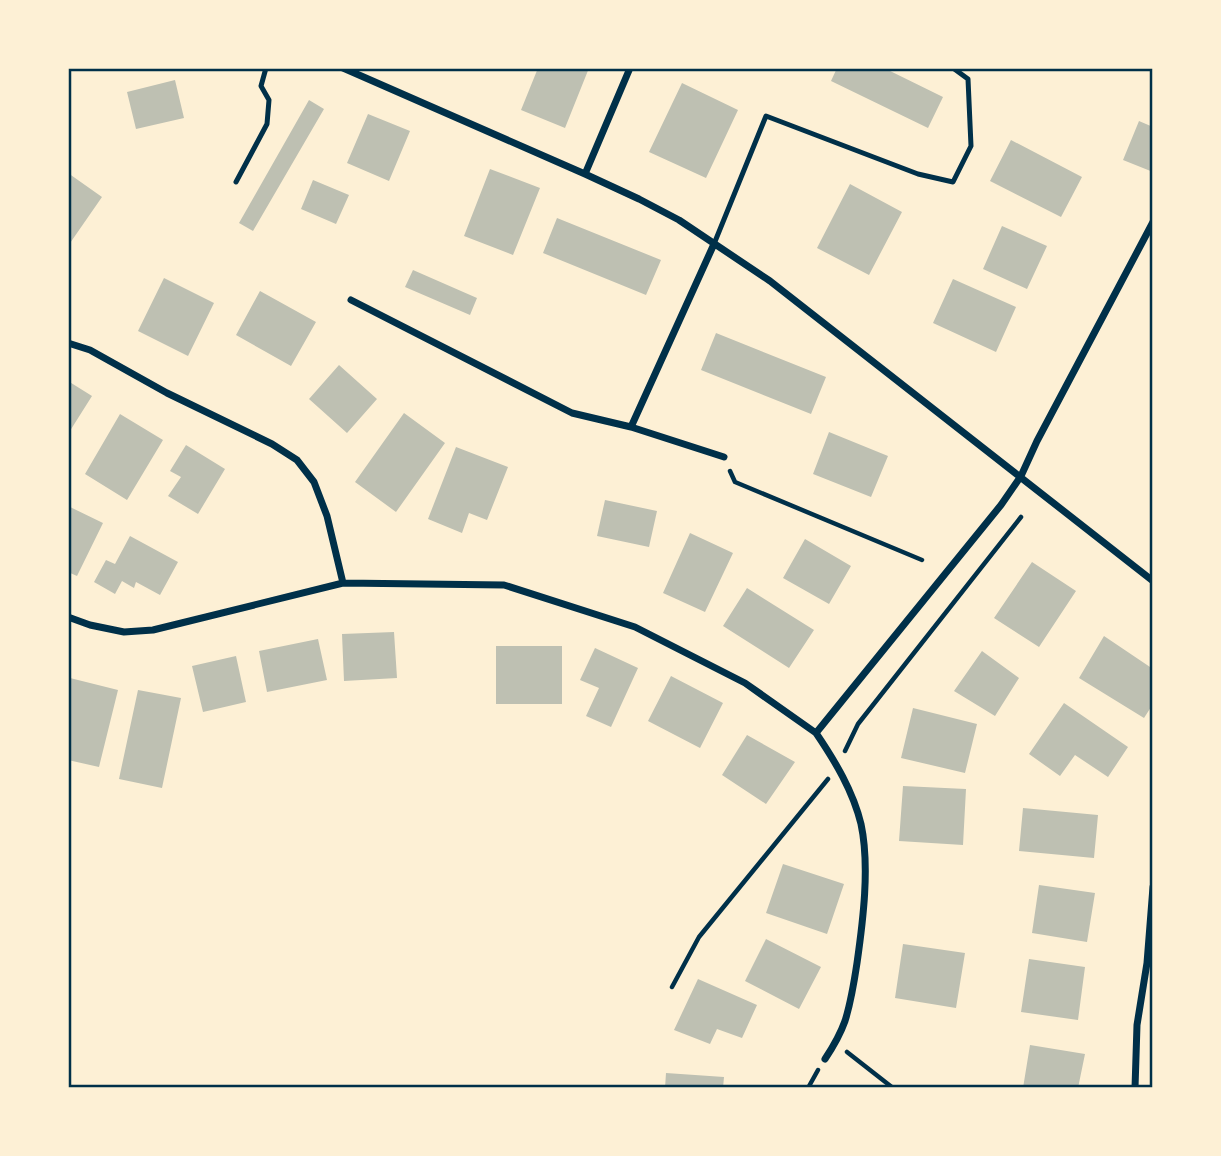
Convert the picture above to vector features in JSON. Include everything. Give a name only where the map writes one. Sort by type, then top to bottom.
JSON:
[{"type":"street","points":[[344,68],[639,199],[678,220],[769,281],[1153,581]]},
{"type":"street","points":[[584,174],[630,68]]},
{"type":"street","points":[[816,733],[1001,505],[1021,476],[1153,222]]},
{"type":"street","points":[[631,427],[714,244]]},
{"type":"street","points":[[351,300],[572,414],[631,427],[724,457]]},
{"type":"street","points":[[68,343],[90,350],[167,393],[272,444],[296,460],[314,482],[327,516],[343,583]]},
{"type":"street","points":[[68,617],[124,632],[153,630],[343,583],[503,586],[635,627],[745,683],[816,733],[850,790],[861,823],[866,855],[861,933],[852,996],[845,1021],[825,1059]]},
{"type":"street","points":[[1135,1088],[1137,1025],[1147,963],[1153,887]]},
{"type":"lane","points":[[236,182],[267,124],[270,100],[261,86],[267,68]]},
{"type":"lane","points":[[714,244],[766,116],[918,174],[953,182],[971,146],[968,79],[953,68]]},
{"type":"path","points":[[724,457],[735,482],[922,560]]},
{"type":"path","points":[[672,987],[699,937],[838,767],[858,724],[1021,517]]},
{"type":"path","points":[[836,1042],[893,1088]]},
{"type":"building","points":[[538,68],[589,68],[565,128],[521,110]]},
{"type":"building","points":[[837,68],[884,68],[943,97],[928,128],[831,81]]},
{"type":"building","points":[[175,80],[184,118],[136,129],[127,92]]},
{"type":"building","points":[[682,83],[738,110],[706,178],[649,152]]},
{"type":"building","points":[[309,100],[324,109],[253,231],[239,223]]},
{"type":"building","points":[[368,114],[410,131],[389,181],[347,163]]},
{"type":"building","points":[[1139,121],[1153,127],[1153,172],[1123,160]]},
{"type":"building","points":[[1011,140],[1082,177],[1061,217],[990,181]]},
{"type":"building","points":[[490,169],[540,188],[513,255],[464,236]]},
{"type":"building","points":[[68,173],[102,197],[68,246]]},
{"type":"building","points":[[313,180],[349,195],[336,224],[301,209]]},
{"type":"building","points":[[850,184],[902,212],[869,275],[817,248]]},
{"type":"building","points":[[557,218],[661,260],[646,295],[543,253]]},
{"type":"building","points":[[1002,226],[1047,246],[1027,289],[983,269]]},
{"type":"building","points":[[413,270],[477,298],[470,315],[405,287]]},
{"type":"building","points":[[164,278],[214,303],[188,356],[138,331]]},
{"type":"building","points":[[953,279],[1016,307],[996,352],[933,323]]},
{"type":"building","points":[[260,291],[316,322],[291,366],[236,335]]},
{"type":"building","points":[[716,333],[826,377],[811,414],[701,370]]},
{"type":"building","points":[[339,365],[377,399],[347,433],[309,399]]},
{"type":"building","points":[[68,381],[92,396],[68,434]]},
{"type":"building","points":[[404,413],[445,443],[396,512],[355,482]]},
{"type":"building","points":[[120,414],[163,440],[127,500],[85,474]]},
{"type":"building","points":[[829,432],[888,456],[871,497],[813,474]]},
{"type":"building","points":[[186,445],[225,469],[198,514],[168,496],[181,477],[170,471]]},
{"type":"building","points":[[456,447],[508,467],[487,520],[469,513],[462,533],[428,519]]},
{"type":"building","points":[[605,500],[657,511],[649,547],[597,536]]},
{"type":"building","points":[[68,506],[103,523],[77,576],[68,572]]},
{"type":"building","points":[[690,533],[733,553],[705,612],[663,593]]},
{"type":"building","points":[[130,536],[178,562],[160,595],[136,582],[134,588],[122,581],[115,594],[94,582],[106,560],[115,564]]},
{"type":"building","points":[[805,539],[851,566],[829,604],[783,578]]},
{"type":"building","points":[[1032,562],[1076,591],[1039,647],[994,618]]},
{"type":"building","points":[[747,588],[814,630],[789,668],[723,626]]},
{"type":"building","points":[[394,632],[397,678],[344,681],[342,634]]},
{"type":"building","points":[[1104,636],[1153,669],[1153,704],[1144,718],[1079,678]]},
{"type":"building","points":[[318,639],[327,680],[267,692],[259,651]]},
{"type":"building","points":[[496,646],[562,646],[562,704],[496,704]]},
{"type":"building","points":[[595,648],[638,668],[611,727],[586,716],[599,688],[580,680]]},
{"type":"building","points":[[982,651],[1019,678],[995,716],[954,691]]},
{"type":"building","points":[[236,656],[246,702],[203,712],[192,666]]},
{"type":"building","points":[[671,676],[723,703],[700,748],[648,721]]},
{"type":"building","points":[[70,678],[118,690],[99,767],[68,760]]},
{"type":"building","points":[[138,690],[181,698],[162,788],[119,779]]},
{"type":"building","points":[[1064,703],[1128,747],[1108,777],[1075,755],[1060,776],[1029,754]]},
{"type":"building","points":[[913,708],[977,724],[965,773],[901,758]]},
{"type":"building","points":[[747,735],[795,762],[766,804],[722,775]]},
{"type":"building","points":[[903,786],[966,789],[963,845],[899,841]]},
{"type":"building","points":[[1023,808],[1098,815],[1094,858],[1019,851]]},
{"type":"building","points":[[783,864],[844,884],[827,934],[766,913]]},
{"type":"building","points":[[1039,885],[1095,893],[1087,942],[1032,933]]},
{"type":"building","points":[[766,939],[821,967],[799,1009],[745,981]]},
{"type":"building","points":[[903,944],[965,953],[956,1008],[895,998]]},
{"type":"building","points":[[1029,959],[1085,967],[1078,1020],[1021,1012]]},
{"type":"building","points":[[698,979],[757,1005],[742,1038],[717,1029],[710,1044],[674,1030]]},
{"type":"building","points":[[1030,1045],[1085,1054],[1078,1088],[1023,1088]]},
{"type":"building","points":[[666,1073],[724,1077],[723,1088],[665,1088]]}]
